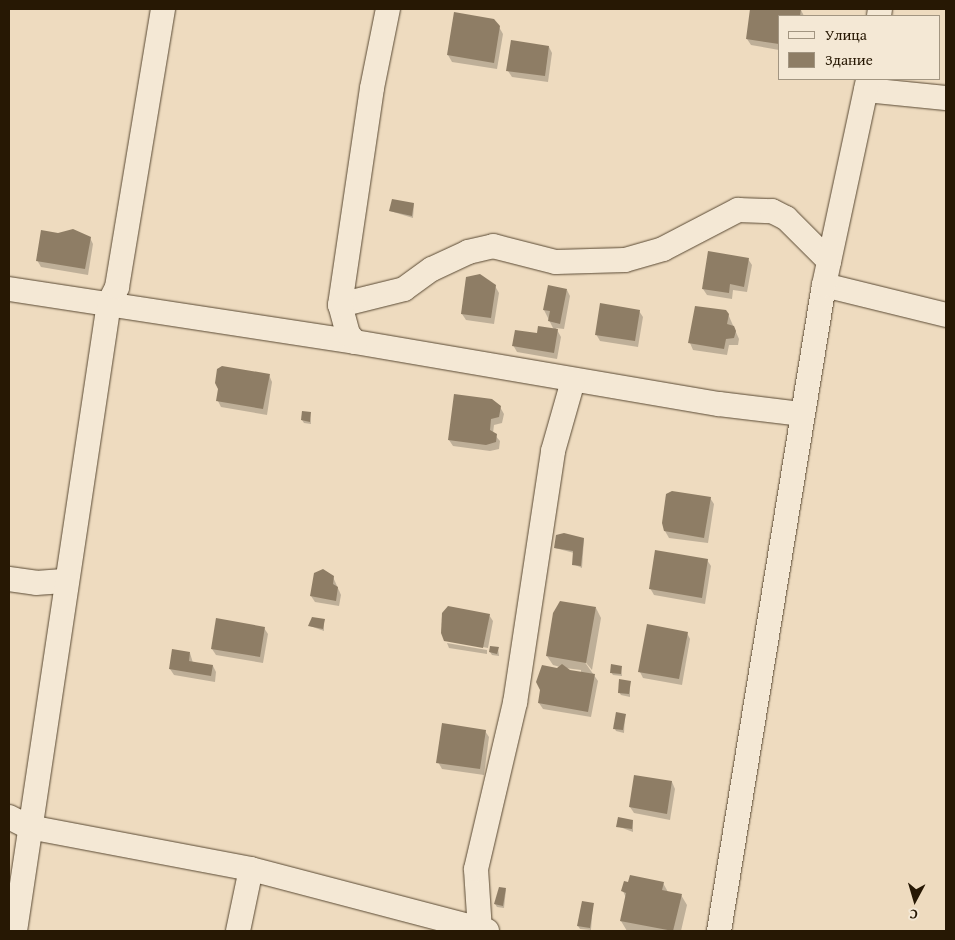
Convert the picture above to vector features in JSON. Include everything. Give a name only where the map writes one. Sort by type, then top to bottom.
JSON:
[{"type":"street","points":[[15,931],[19,822],[67,581],[110,302],[117,287],[162,9]]},
{"type":"street","points":[[355,342],[348,334],[340,305],[372,88],[388,9]]},
{"type":"street","points":[[720,931],[824,285],[867,84],[946,98]]},
{"type":"street","points":[[340,305],[404,289],[432,269],[468,252],[493,246],[556,262],[624,260],[663,249],[738,210],[772,211],[786,218],[829,261]]},
{"type":"street","points":[[824,285],[946,315]]},
{"type":"street","points":[[9,289],[110,302],[355,342],[573,381],[802,414]]},
{"type":"street","points":[[19,822],[251,870],[483,931],[476,869],[514,704],[552,451],[573,381]]},
{"type":"street","points":[[9,579],[36,584],[67,581]]},
{"type":"street","points":[[238,931],[251,870]]},
{"type":"building","points":[[750,9],[801,9],[800,15],[778,15],[778,44],[746,39]]},
{"type":"building","points":[[454,12],[494,19],[500,26],[494,63],[447,55]]},
{"type":"building","points":[[511,40],[549,46],[545,76],[506,71]]},
{"type":"building","points":[[392,199],[414,203],[412,216],[389,211]]},
{"type":"building","points":[[73,229],[91,237],[85,269],[36,261],[41,230],[58,233]]},
{"type":"building","points":[[708,251],[749,258],[744,287],[730,284],[729,293],[702,289]]},
{"type":"building","points":[[480,274],[496,285],[491,318],[461,314],[466,277]]},
{"type":"building","points":[[548,285],[567,289],[560,324],[548,321],[550,311],[543,310]]},
{"type":"building","points":[[600,303],[640,310],[635,341],[595,335]]},
{"type":"building","points":[[695,306],[726,310],[729,314],[727,324],[734,326],[736,331],[734,338],[726,339],[724,349],[688,343]]},
{"type":"building","points":[[538,326],[558,329],[554,353],[512,346],[515,330],[537,333]]},
{"type":"building","points":[[222,366],[270,374],[263,409],[216,401],[218,389],[215,383],[217,369]]},
{"type":"building","points":[[454,394],[492,399],[501,406],[499,417],[491,419],[490,430],[497,434],[496,442],[486,445],[448,440]]},
{"type":"building","points":[[302,411],[311,412],[310,422],[301,420]]},
{"type":"building","points":[[672,491],[711,497],[704,538],[664,531],[662,523],[666,494]]},
{"type":"building","points":[[564,533],[584,538],[581,566],[572,565],[573,551],[554,548],[556,535]]},
{"type":"building","points":[[655,550],[708,559],[702,598],[649,589]]},
{"type":"building","points":[[323,569],[334,576],[333,584],[338,587],[336,601],[310,596],[314,573]]},
{"type":"building","points":[[560,601],[596,607],[586,663],[546,656],[553,613]]},
{"type":"building","points":[[448,606],[490,614],[483,648],[444,641],[441,633],[442,613]]},
{"type":"building","points":[[312,617],[325,619],[323,629],[308,626]]},
{"type":"building","points":[[216,618],[265,627],[260,657],[211,649]]},
{"type":"building","points":[[647,624],[688,632],[679,679],[638,672]]},
{"type":"building","points":[[490,646],[499,647],[497,654],[489,652]]},
{"type":"building","points":[[172,649],[190,652],[189,661],[213,665],[211,676],[169,669]]},
{"type":"building","points":[[562,664],[570,670],[595,674],[588,712],[538,703],[540,690],[536,682],[542,665],[557,668]]},
{"type":"building","points":[[611,664],[622,666],[621,674],[610,673]]},
{"type":"building","points":[[619,679],[631,681],[629,694],[618,693]]},
{"type":"building","points":[[616,712],[626,714],[623,730],[613,729]]},
{"type":"building","points":[[442,723],[486,730],[480,769],[436,763]]},
{"type":"building","points":[[634,775],[672,781],[667,814],[629,807]]},
{"type":"building","points":[[618,817],[633,820],[632,829],[616,827]]},
{"type":"building","points":[[630,875],[664,882],[662,890],[682,894],[673,931],[620,921],[626,893],[621,891],[624,881],[628,882]]},
{"type":"building","points":[[499,887],[506,888],[503,906],[494,904]]},
{"type":"building","points":[[582,901],[594,903],[590,928],[577,926]]}]
